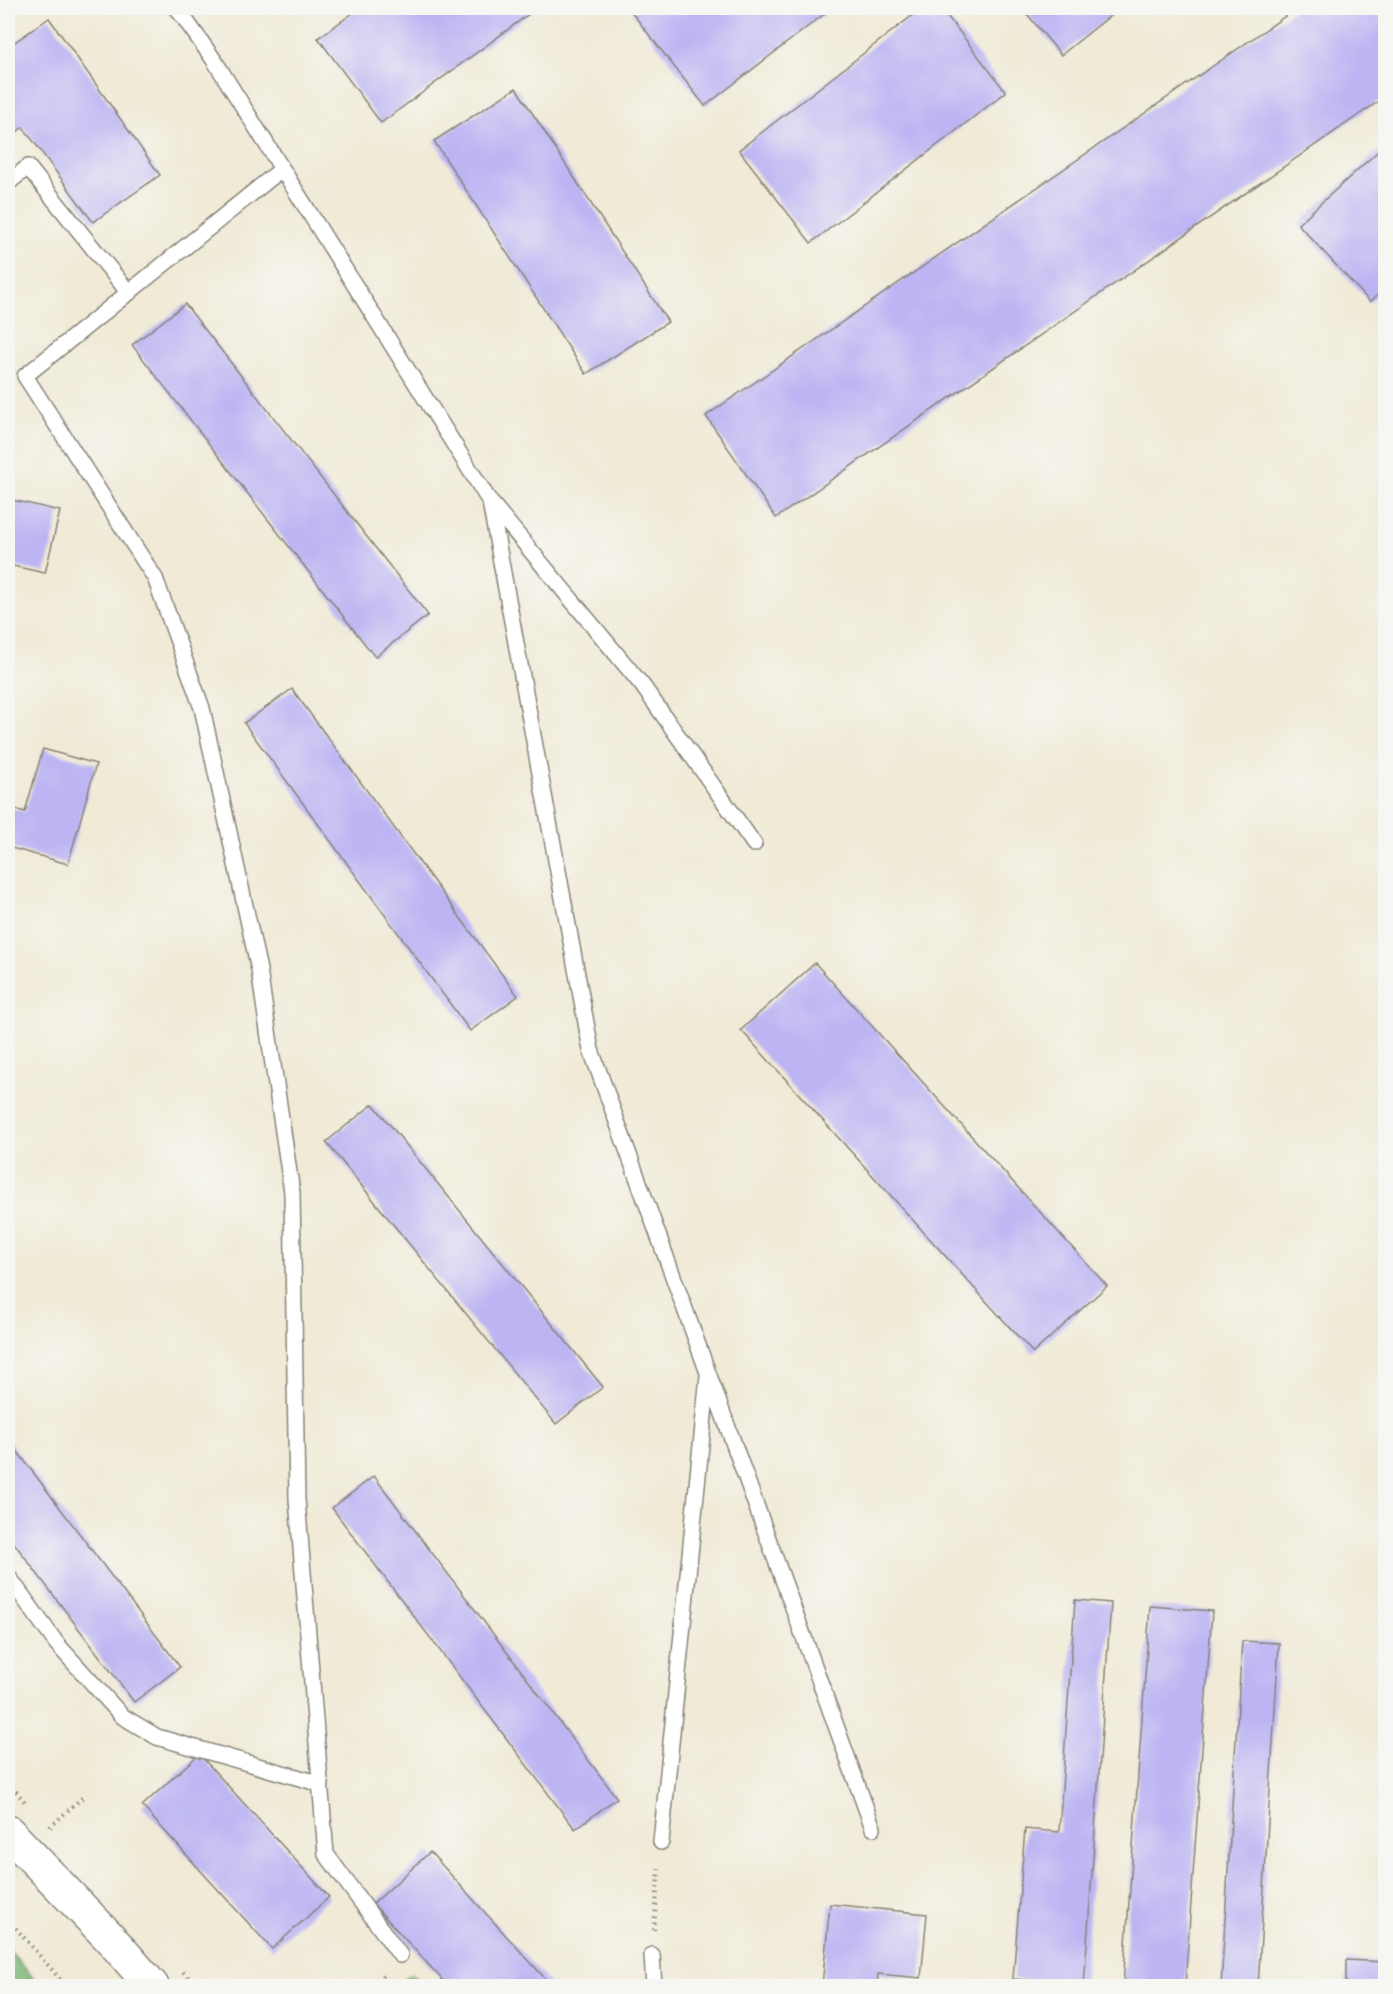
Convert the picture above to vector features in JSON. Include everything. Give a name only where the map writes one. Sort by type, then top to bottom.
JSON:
[{"type":"street","points":[[8,1832],[110,1938],[152,1986]]},
{"type":"lane","points":[[177,8],[214,60],[490,502],[642,685],[754,844]]},
{"type":"lane","points":[[8,183],[28,167],[129,293]]},
{"type":"lane","points":[[282,170],[25,376],[155,578],[202,708],[259,970],[292,1192],[297,1499],[309,1671],[326,1854],[400,1955]]},
{"type":"lane","points":[[490,502],[591,1050],[873,1828]]},
{"type":"lane","points":[[661,1842],[708,1372]]},
{"type":"lane","points":[[8,1576],[57,1644],[122,1716],[157,1737],[321,1784]]},
{"type":"lane","points":[[652,1955],[654,1986]]},
{"type":"path","points":[[48,1828],[85,1795]]},
{"type":"path","points":[[652,1955],[661,1842]]},
{"type":"path","points":[[8,1919],[66,1986]]},
{"type":"green space","points":[[8,1949],[40,1986],[8,1986]]},
{"type":"green space","points":[[411,1974],[423,1986],[396,1986]]},
{"type":"building","points":[[360,8],[537,8],[381,123],[318,38]]},
{"type":"building","points":[[639,8],[832,8],[705,106],[632,13]]},
{"type":"building","points":[[922,8],[941,8],[1006,92],[811,243],[739,150]]},
{"type":"building","points":[[1022,8],[1120,8],[1061,55]]},
{"type":"building","points":[[1297,8],[1379,8],[1386,16],[1386,96],[776,518],[706,416]]},
{"type":"building","points":[[49,18],[160,175],[93,222],[23,127],[8,139],[8,47]]},
{"type":"building","points":[[516,88],[668,322],[586,374],[434,141]]},
{"type":"building","points":[[1386,144],[1386,287],[1370,302],[1298,224]]},
{"type":"building","points":[[185,304],[428,615],[375,657],[132,345]]},
{"type":"building","points":[[8,499],[60,511],[45,573],[8,565]]},
{"type":"building","points":[[292,689],[518,996],[470,1031],[244,723]]},
{"type":"building","points":[[43,749],[96,764],[68,864],[8,847],[8,807],[25,812]]},
{"type":"building","points":[[815,963],[1107,1286],[1033,1353],[741,1030]]},
{"type":"building","points":[[373,1104],[603,1387],[556,1424],[326,1142]]},
{"type":"building","points":[[8,1439],[180,1667],[134,1702],[8,1535]]},
{"type":"building","points":[[374,1476],[617,1798],[575,1829],[332,1508]]},
{"type":"building","points":[[1075,1600],[1111,1603],[1084,1986],[1047,1986],[1048,1982],[1013,1979],[1025,1829],[1059,1832]]},
{"type":"building","points":[[1150,1606],[1212,1611],[1185,1986],[1123,1986]]},
{"type":"building","points":[[1242,1641],[1279,1643],[1258,1986],[1221,1986]]},
{"type":"building","points":[[199,1754],[329,1897],[272,1949],[142,1806]]},
{"type":"building","points":[[430,1852],[552,1986],[448,1986],[373,1904]]},
{"type":"building","points":[[830,1904],[927,1914],[921,1978],[878,1974],[877,1986],[822,1986]]},
{"type":"building","points":[[1346,1960],[1386,1962],[1386,1986],[1346,1986]]}]
